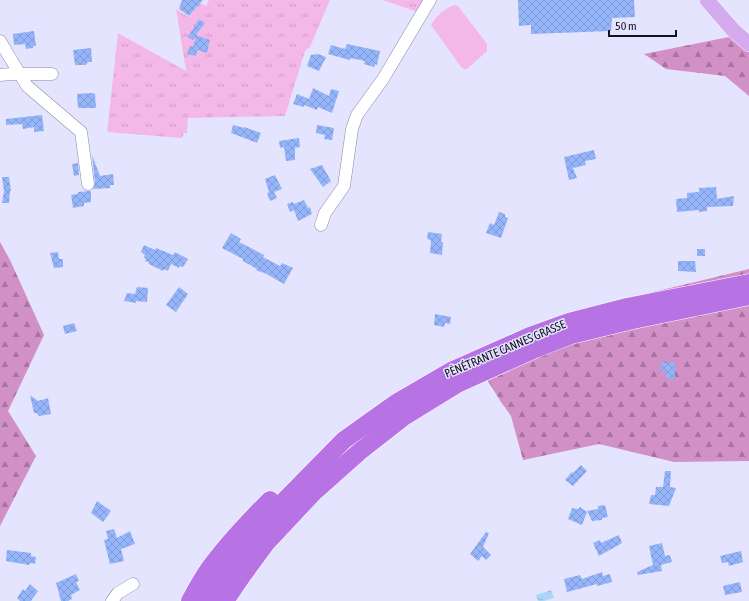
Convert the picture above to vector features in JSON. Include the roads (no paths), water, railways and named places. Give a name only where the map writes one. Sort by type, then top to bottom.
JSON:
[{"type":"highway","name":"PÉNÉTRANTE CANNES GRASSE","points":[[208,601],[231,564],[280,505],[344,440],[396,403],[451,371],[530,336],[570,322],[627,307],[749,283]]},
{"type":"highway","name":"PÉNÉTRANTE CANNES GRASSE","points":[[225,601],[267,542],[314,492],[359,452],[405,416],[457,384],[535,349],[571,335],[633,320],[749,296]]},
{"type":"highway","points":[[190,601],[209,569],[259,511],[316,458],[344,440]]},
{"type":"highway","points":[[231,601],[242,576]]},
{"type":"main road","points":[[707,0],[733,30],[749,44]]},
{"type":"street","points":[[321,225],[325,213],[344,186],[352,129],[357,116],[383,79],[430,0]]},
{"type":"street","points":[[0,41],[27,86],[81,132],[88,184]]},
{"type":"street","points":[[0,75],[52,74]]},
{"type":"street","points":[[112,601],[118,593],[133,584]]},
{"type":"water","points":[[551,590],[554,598],[538,601],[536,595]]}]
